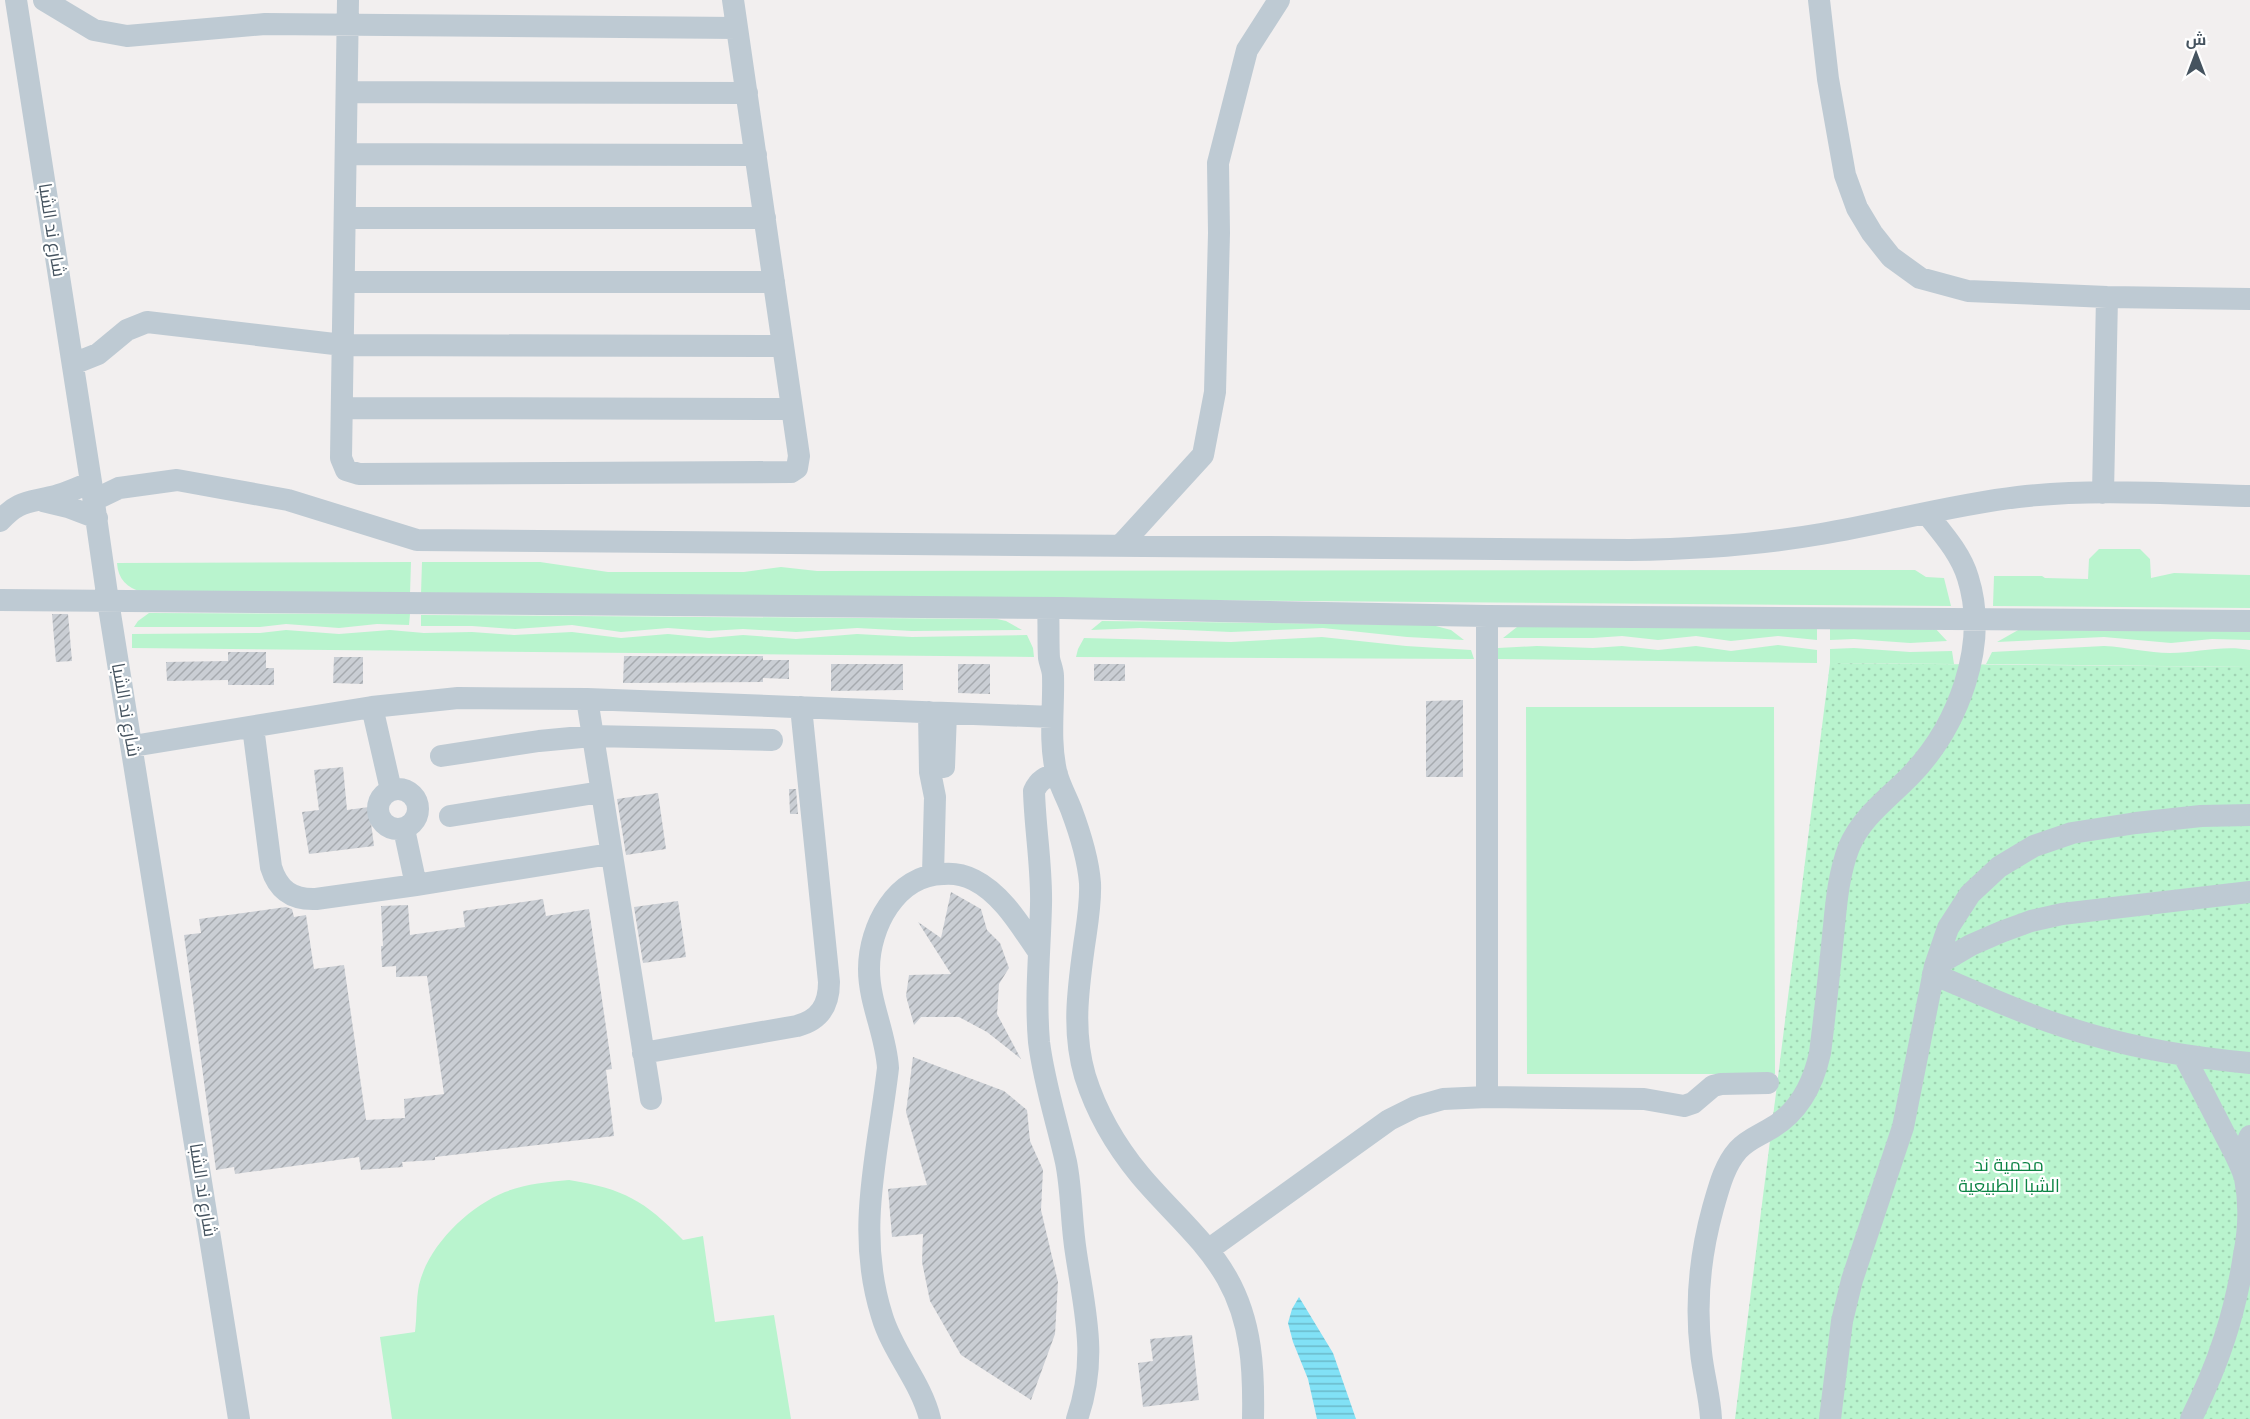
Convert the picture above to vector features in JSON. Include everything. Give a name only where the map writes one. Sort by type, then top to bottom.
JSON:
[{"type":"street","name":"شارع ند الشبا","points":[[16,0],[108,601],[239,1419]]},
{"type":"street","points":[[44,0],[94,30],[116,36],[138,36],[256,24],[737,28]]},
{"type":"street","points":[[348,0],[342,408],[342,462],[346,470],[360,474],[791,472],[797,468],[799,460],[733,0]]},
{"type":"street","points":[[1120,546],[1203,455],[1215,392],[1220,233],[1218,163],[1247,50],[1279,0]]},
{"type":"street","points":[[1819,0],[1828,79],[1845,175],[1862,216],[1872,233],[1891,257],[1920,278],[1968,291],[2107,297],[2250,299]]},
{"type":"street","points":[[347,92],[747,93]]},
{"type":"street","points":[[346,154],[756,155]]},
{"type":"street","points":[[345,218],[765,218]]},
{"type":"street","points":[[344,282],[774,282]]},
{"type":"street","points":[[2103,493],[2107,297]]},
{"type":"street","points":[[73,363],[98,354],[127,330],[147,322],[343,345],[783,346]]},
{"type":"street","points":[[342,408],[792,409]]},
{"type":"street","points":[[38,500],[68,507],[94,500],[119,488],[177,480],[288,500],[417,540],[1630,550],[1695,549],[1755,544],[2020,497],[2103,493],[2250,496]]},
{"type":"street","points":[[0,521],[17,505],[66,493],[94,500]]},
{"type":"street","points":[[1710,1419],[1697,1313],[1700,1272],[1707,1232],[1723,1176],[1730,1161],[1740,1148],[1753,1137],[1785,1118],[1809,1089],[1820,1053],[1838,891],[1850,845],[1861,825],[1876,806],[1911,775],[1926,758],[1950,719],[1966,679],[1969,619],[1973,598],[1960,559],[1927,514]]},
{"type":"street","points":[[0,600],[1055,608],[1487,616],[2250,621]]},
{"type":"street","points":[[1055,608],[1049,657],[1053,672],[1053,755],[1057,774],[1080,832],[1087,858],[1090,885],[1089,912],[1076,1006],[1078,1041],[1085,1076],[1098,1110],[1117,1142],[1139,1173],[1208,1250],[1227,1279],[1242,1312],[1251,1346],[1254,1381],[1253,1419]]},
{"type":"street","points":[[1487,616],[1487,1097]]},
{"type":"street","points":[[133,746],[372,706],[458,698],[587,699],[1052,717]]},
{"type":"street","points":[[587,699],[651,1099]]},
{"type":"street","points":[[372,706],[391,790],[400,788],[409,791],[416,798],[419,807],[418,816],[404,829],[416,885]]},
{"type":"street","points":[[643,1053],[809,1023],[819,1016],[826,1006],[829,982],[801,707]]},
{"type":"street","points":[[933,874],[935,797],[930,772],[937,713]]},
{"type":"street","points":[[252,727],[271,867],[282,889],[292,896],[303,899],[416,885],[610,854]]},
{"type":"street","points":[[441,756],[538,741],[592,736],[772,740]]},
{"type":"street","points":[[1057,774],[1045,777],[1034,791],[1041,884],[1037,1012],[1044,1073],[1066,1164],[1088,1329],[1085,1387],[1077,1419]]},
{"type":"street","points":[[450,816],[601,792]]},
{"type":"street","points":[[1830,1419],[1839,1342],[1849,1290],[1903,1127],[1934,970],[1948,928],[1970,894],[1999,867],[2034,846],[2072,833],[2201,816],[2250,815]]},
{"type":"street","points":[[932,1414],[893,1343],[882,1317],[871,1264],[868,1210],[888,1068],[887,1048],[870,989],[871,948],[877,927],[886,909],[899,892],[914,880],[933,874],[953,873],[972,878],[988,888],[1015,918],[1038,951]]},
{"type":"street","points":[[1934,970],[2001,932],[2052,916],[2094,909],[2250,892]]},
{"type":"street","points":[[1934,970],[2045,1020],[2090,1035],[2184,1056],[2250,1063]]},
{"type":"street","points":[[2184,1056],[2239,1161],[2249,1199],[2249,1218],[2239,1286],[2227,1334],[2210,1380],[2191,1419]]},
{"type":"street","points":[[1208,1250],[1389,1120],[1415,1107],[1443,1099],[1487,1097],[1644,1099],[1684,1106],[1693,1103],[1713,1086],[1768,1083]]},
{"type":"street","points":[[2239,1161],[2250,1136]]},
{"type":"green space","points":[[2099,549],[2140,549],[2150,559],[2151,578],[2174,573],[2250,575],[2250,608],[1993,606],[1994,576],[2088,579],[2089,559]]},
{"type":"green space","points":[[411,562],[410,594],[142,592],[124,582],[119,574],[117,563]]},
{"type":"green space","points":[[422,562],[540,562],[608,572],[744,572],[781,567],[817,571],[1915,570],[1926,577],[1944,578],[1951,606],[421,594]]},
{"type":"green space","points":[[149,613],[410,614],[409,625],[377,624],[339,628],[286,624],[260,627],[134,627]]},
{"type":"green space","points":[[421,615],[997,619],[1022,630],[912,631],[857,628],[796,632],[668,628],[621,632],[572,625],[515,629],[421,626]]},
{"type":"green space","points":[[1102,621],[1432,625],[1451,630],[1464,640],[1407,637],[1323,628],[1231,632],[1140,628],[1091,630]]},
{"type":"green space","points":[[1817,626],[1817,640],[1778,636],[1731,641],[1696,636],[1658,640],[1622,636],[1503,638],[1517,627]]},
{"type":"green space","points":[[1830,626],[1933,626],[1947,641],[1910,643],[1854,639],[1830,640]]},
{"type":"green space","points":[[2020,629],[2250,631],[2250,640],[2212,639],[2171,643],[2104,637],[1997,642]]},
{"type":"green space","points":[[286,630],[339,634],[390,630],[514,635],[572,632],[621,638],[668,634],[709,638],[743,635],[796,639],[857,634],[912,637],[1027,635],[1034,657],[132,648],[132,634],[260,633]]},
{"type":"green space","points":[[1322,637],[1471,650],[1474,659],[1076,657],[1084,638],[1231,642]]},
{"type":"green space","points":[[1778,645],[1817,650],[1817,663],[1497,659],[1498,648],[1537,646],[1593,648],[1622,646],[1658,650],[1696,646],[1731,651]]},
{"type":"green space","points":[[2104,646],[2170,653],[2229,648],[2250,650],[2250,667],[1986,664],[1992,652]]},
{"type":"green space","points":[[1854,648],[1910,652],[1952,651],[1954,664],[1830,663],[1830,649]]},
{"type":"green space","name":"محمية ند الشبا الطبيعية","points":[[1830,663],[2250,667],[2250,1419],[1735,1419]]},
{"type":"green space","points":[[1526,707],[1774,707],[1775,1074],[1527,1074]]},
{"type":"green space","points":[[569,1180],[619,1192],[632,1198],[656,1215],[683,1240],[703,1236],[715,1322],[774,1315],[791,1419],[392,1419],[380,1337],[415,1332],[419,1285],[424,1270],[440,1242],[477,1207],[505,1192],[520,1187]]},
{"type":"water","points":[[1299,1297],[1333,1353],[1356,1419],[1317,1419],[1308,1379],[1288,1323]]},
{"type":"building","points":[[52,614],[68,614],[72,661],[56,662]]},
{"type":"building","points":[[228,652],[266,652],[266,668],[274,668],[274,685],[228,685],[228,680],[167,681],[166,662],[228,661]]},
{"type":"building","points":[[624,656],[763,656],[763,660],[789,660],[789,679],[763,678],[763,682],[623,683]]},
{"type":"building","points":[[334,657],[363,657],[363,684],[333,683]]},
{"type":"building","points":[[831,664],[903,664],[903,690],[831,691]]},
{"type":"building","points":[[958,664],[990,664],[990,694],[958,693]]},
{"type":"building","points":[[1094,664],[1125,664],[1125,681],[1094,681]]},
{"type":"building","points":[[1463,700],[1463,777],[1426,777],[1426,701]]},
{"type":"building","points":[[343,767],[347,810],[369,807],[374,846],[309,854],[302,812],[319,810],[314,770]]},
{"type":"building","points":[[789,789],[796,789],[798,814],[790,814]]},
{"type":"building","points":[[658,793],[666,849],[626,855],[617,799]]},
{"type":"building","points":[[951,892],[981,909],[987,930],[1000,943],[1009,968],[999,984],[997,1014],[1021,1059],[987,1032],[959,1017],[921,1017],[914,1025],[906,996],[909,975],[951,974],[918,922],[941,938]]},
{"type":"building","points":[[543,899],[546,916],[589,909],[612,1069],[606,1070],[614,1136],[435,1157],[435,1160],[402,1162],[403,1167],[361,1170],[359,1157],[235,1174],[234,1167],[216,1170],[184,935],[201,933],[199,919],[286,907],[292,909],[294,917],[306,915],[314,969],[344,965],[366,1120],[405,1118],[404,1099],[444,1094],[427,976],[396,977],[396,966],[382,967],[381,906],[408,905],[410,935],[465,927],[463,911]]},
{"type":"building","points":[[678,901],[686,957],[643,963],[634,907]]},
{"type":"building","points":[[913,1057],[1004,1091],[1027,1110],[1030,1141],[1043,1170],[1041,1210],[1058,1282],[1055,1334],[1031,1400],[961,1355],[930,1301],[922,1262],[923,1234],[892,1237],[888,1189],[927,1185],[906,1112]]},
{"type":"building","points":[[1192,1335],[1199,1400],[1143,1407],[1138,1363],[1153,1361],[1150,1339]]}]
